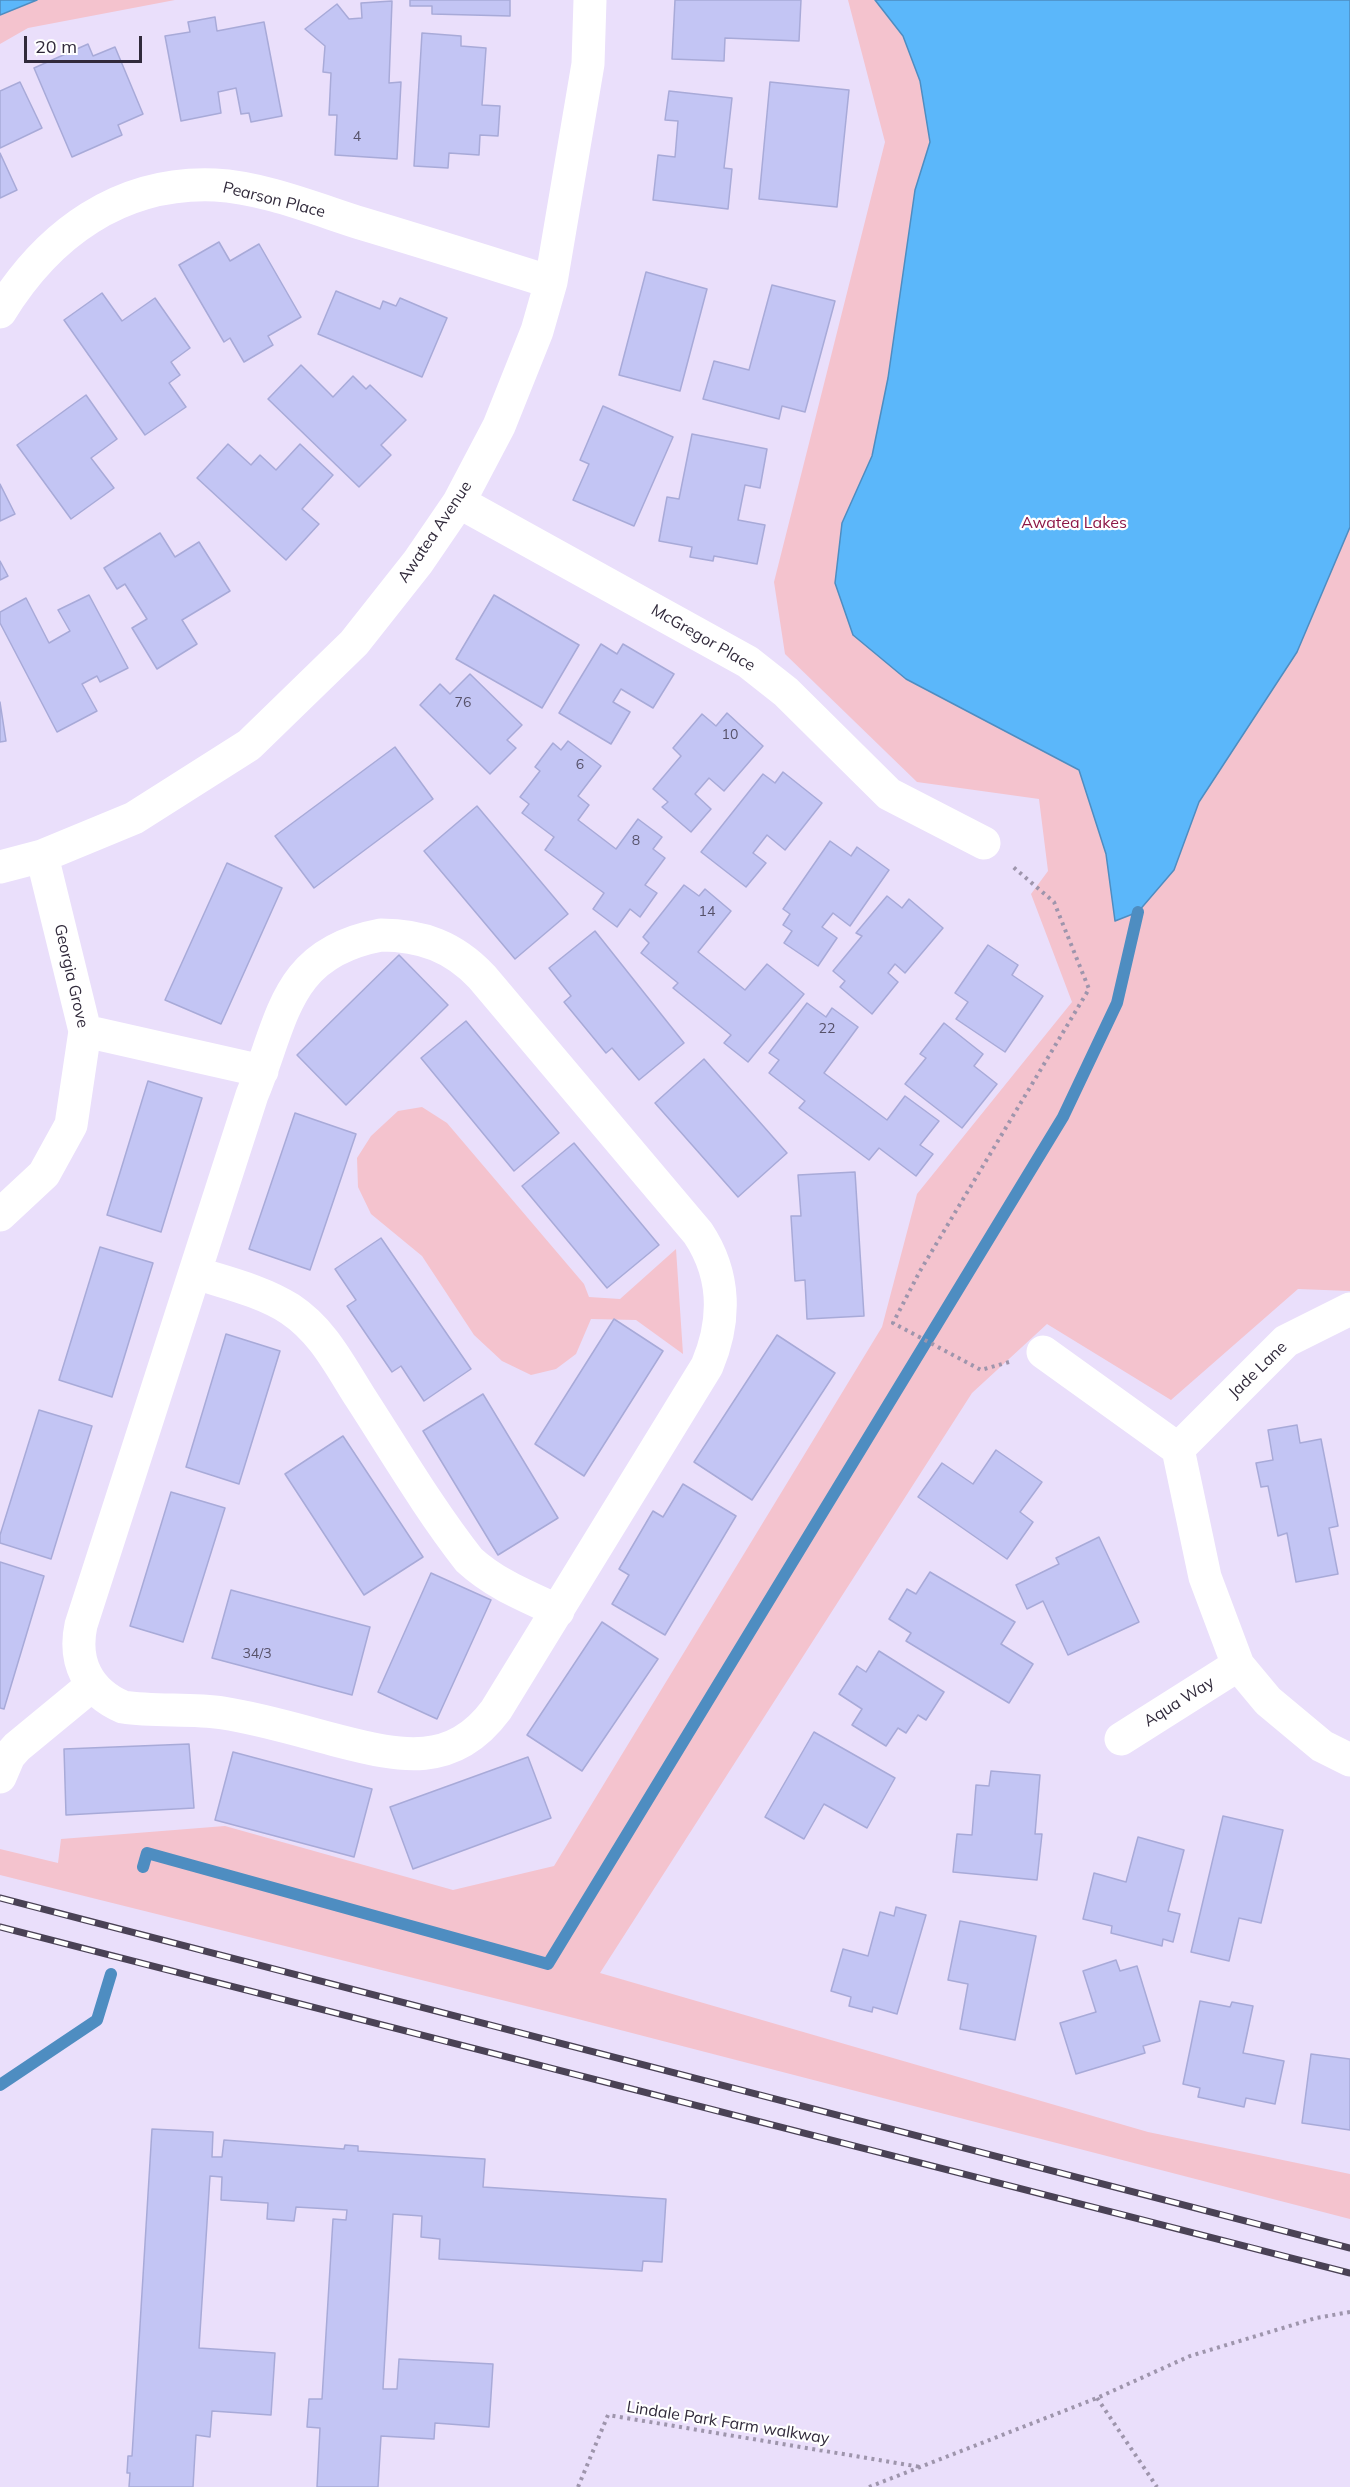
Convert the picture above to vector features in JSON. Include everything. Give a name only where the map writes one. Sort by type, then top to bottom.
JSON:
[{"type":"street","name":"Awatea Avenue","points":[[0,867],[42,856],[134,818],[249,746],[354,643],[418,562],[459,502],[499,426],[537,331],[551,282],[588,64],[590,0]]},
{"type":"street","name":"Pearson Place","points":[[0,312],[18,284],[52,246],[81,224],[121,200],[185,186],[217,185],[270,195],[551,282]]},
{"type":"street","name":"McGregor Place","points":[[459,502],[748,662],[786,692],[888,794],[984,843]]},
{"type":"street","name":"Georgia Grove","points":[[0,1215],[44,1174],[71,1125],[85,1031],[42,856]]},
{"type":"street","points":[[381,935],[413,937],[429,941],[458,955],[482,977],[690,1223],[705,1244],[715,1267],[721,1305],[719,1330],[712,1354],[558,1611],[488,1722],[466,1740],[453,1747],[426,1754],[378,1751],[224,1713],[123,1707],[106,1698],[91,1686],[79,1656],[78,1637],[81,1625],[196,1273],[252,1095],[276,1026],[290,994],[310,968],[322,958],[350,943],[381,935]]},
{"type":"street","points":[[85,1031],[262,1071]]},
{"type":"street","points":[[196,1273],[273,1300],[308,1323],[336,1356],[364,1403],[470,1560],[501,1584],[558,1611]]},
{"type":"street","name":"Jade Lane","points":[[1178,1449],[1286,1341],[1350,1309]]},
{"type":"street","points":[[1043,1352],[1178,1449],[1205,1577],[1238,1665],[1268,1701],[1322,1746],[1350,1760]]},
{"type":"street","name":"Aqua Way","points":[[1121,1739],[1238,1665]]},
{"type":"street","points":[[0,1777],[9,1756],[17,1747],[91,1686]]},
{"type":"path","points":[[984,843],[1054,902],[1089,989],[920,1271],[893,1323],[981,1370],[1043,1352]]},
{"type":"path","points":[[869,2487],[1097,2398],[1190,2356],[1316,2318],[1350,2312]]},
{"type":"path","points":[[1097,2398],[1157,2487]]},
{"type":"path","name":"Lindale Park Farm walkway","points":[[578,2487],[608,2415],[922,2467]]},
{"type":"green space","points":[[0,0],[175,0],[28,28],[0,44]]},
{"type":"green space","name":"Awatea Lakes","points":[[848,0],[1350,0],[1350,1291],[1298,1289],[1171,1400],[1047,1324],[972,1393],[600,1973],[1148,2132],[1350,2174],[1350,2219],[574,2018],[0,1875],[0,1849],[58,1863],[61,1839],[225,1826],[453,1890],[554,1866],[882,1327],[917,1194],[1072,1002],[1031,894],[1048,871],[1039,799],[917,782],[785,654],[774,582],[885,142]]},
{"type":"green space","points":[[422,1107],[447,1123],[584,1284],[589,1297],[620,1299],[676,1249],[683,1354],[636,1320],[591,1319],[576,1354],[556,1369],[531,1375],[502,1361],[474,1335],[422,1256],[371,1214],[358,1187],[357,1158],[371,1136],[398,1111]]},
{"type":"water","points":[[0,0],[37,0],[0,15]]},
{"type":"water","points":[[875,0],[1350,0],[1350,527],[1297,652],[1199,802],[1174,870],[1138,912],[1115,921],[1106,854],[1079,770],[906,679],[853,635],[835,583],[842,523],[872,456],[888,378],[915,190],[930,142],[920,81],[903,36]]},
{"type":"building","points":[[410,0],[510,0],[510,16],[432,14],[432,6],[410,6]]},
{"type":"building","points":[[675,0],[801,0],[799,41],[725,38],[724,61],[672,59]]},
{"type":"building","points":[[392,1],[389,83],[401,82],[397,159],[335,155],[337,115],[329,115],[331,73],[323,72],[325,46],[305,29],[337,4],[349,19],[362,18],[361,3]]},
{"type":"building","points":[[215,17],[217,31],[264,22],[282,116],[251,122],[249,113],[241,114],[236,88],[218,92],[221,113],[181,121],[165,36],[190,32],[188,22]]},
{"type":"building","points":[[422,33],[461,36],[461,46],[486,48],[482,105],[500,106],[498,136],[480,135],[479,155],[449,153],[448,168],[414,166]]},
{"type":"building","points":[[88,44],[93,56],[115,47],[143,114],[118,125],[122,135],[72,157],[34,68]]},
{"type":"building","points":[[20,82],[42,128],[0,148],[0,91]]},
{"type":"building","points":[[770,82],[849,90],[837,207],[759,199]]},
{"type":"building","points":[[669,91],[732,98],[724,168],[732,169],[728,209],[653,200],[658,155],[675,157],[678,121],[665,120]]},
{"type":"building","points":[[0,153],[17,190],[0,198]]},
{"type":"building","points":[[219,242],[230,261],[259,244],[301,317],[268,336],[273,345],[244,362],[230,338],[224,342],[179,265]]},
{"type":"building","points":[[646,272],[707,289],[680,391],[619,375]]},
{"type":"building","points":[[772,285],[835,301],[805,412],[782,406],[779,419],[703,399],[714,361],[749,370]]},
{"type":"building","points":[[336,291],[380,309],[383,301],[396,306],[400,298],[447,318],[422,377],[318,334]]},
{"type":"building","points":[[102,293],[122,321],[155,298],[190,348],[171,362],[180,375],[169,383],[186,407],[145,435],[64,320]]},
{"type":"building","points":[[301,365],[333,397],[353,376],[366,389],[370,385],[406,420],[381,445],[391,455],[359,487],[268,399]]},
{"type":"building","points":[[86,395],[117,439],[91,458],[114,488],[71,519],[17,445]]},
{"type":"building","points":[[603,406],[673,437],[634,526],[573,500],[589,464],[580,460]]},
{"type":"building","points":[[692,434],[767,449],[760,488],[745,485],[738,520],[765,525],[757,564],[714,556],[713,561],[690,557],[692,547],[659,541],[667,497],[679,499]]},
{"type":"building","points":[[228,444],[251,465],[260,455],[276,470],[300,444],[333,475],[302,509],[319,524],[286,560],[197,478]]},
{"type":"building","points":[[0,484],[15,514],[0,521]]},
{"type":"building","points":[[160,533],[175,557],[199,542],[230,591],[182,620],[197,644],[157,669],[132,628],[147,619],[125,584],[117,589],[104,568]]},
{"type":"building","points":[[0,561],[8,576],[0,580]]},
{"type":"building","points":[[89,595],[128,668],[100,682],[97,676],[82,684],[97,711],[57,732],[0,623],[0,612],[26,598],[49,643],[70,631],[58,610]]},
{"type":"building","points":[[494,595],[579,645],[542,708],[456,659]]},
{"type":"building","points":[[601,644],[617,654],[623,644],[674,674],[653,708],[621,689],[613,702],[630,712],[611,744],[559,713]]},
{"type":"building","points":[[470,674],[522,725],[507,740],[516,748],[490,774],[420,705],[440,684],[450,694]]},
{"type":"building","points":[[0,702],[6,741],[0,742]]},
{"type":"building","points":[[727,713],[763,746],[724,791],[709,778],[695,794],[711,809],[691,832],[662,807],[668,802],[653,789],[681,756],[673,748],[702,714],[716,726]]},
{"type":"building","points":[[568,741],[601,766],[578,796],[589,805],[578,820],[616,849],[638,819],[662,837],[653,849],[665,858],[645,885],[657,893],[640,917],[630,909],[617,927],[593,909],[604,893],[545,850],[554,837],[522,813],[529,804],[520,797],[540,771],[535,767],[553,743],[561,750]]},
{"type":"building","points":[[395,747],[433,799],[314,888],[275,836]]},
{"type":"building","points":[[783,772],[822,803],[785,850],[767,835],[753,853],[766,863],[746,887],[701,852],[763,774],[775,783]]},
{"type":"building","points":[[477,806],[568,914],[515,959],[424,851]]},
{"type":"building","points":[[830,841],[851,856],[857,847],[889,870],[850,926],[833,913],[822,927],[837,938],[818,966],[784,943],[792,931],[783,925],[790,914],[783,909]]},
{"type":"building","points":[[227,863],[282,888],[221,1024],[165,1000]]},
{"type":"building","points":[[684,885],[699,896],[705,889],[731,911],[698,952],[745,990],[767,964],[804,994],[748,1062],[724,1043],[731,1035],[673,988],[678,983],[641,953],[649,943],[643,937]]},
{"type":"building","points":[[887,896],[902,908],[909,899],[943,928],[905,973],[895,964],[888,973],[898,982],[872,1014],[840,987],[845,981],[833,971],[862,936],[856,933]]},
{"type":"building","points":[[595,931],[684,1043],[639,1080],[612,1048],[606,1053],[564,1002],[571,996],[549,968]]},
{"type":"building","points":[[988,945],[1018,965],[1012,975],[1043,996],[1005,1052],[956,1019],[968,1002],[955,993]]},
{"type":"building","points":[[399,955],[448,1005],[346,1105],[297,1055]]},
{"type":"building","points":[[807,1003],[826,1017],[832,1008],[858,1027],[824,1073],[887,1120],[905,1096],[939,1121],[920,1145],[933,1154],[916,1176],[879,1148],[869,1160],[799,1108],[805,1101],[769,1073],[779,1060],[769,1053]]},
{"type":"building","points":[[466,1021],[559,1133],[514,1171],[421,1058]]},
{"type":"building","points":[[944,1023],[983,1054],[974,1066],[997,1084],[962,1128],[905,1084],[926,1058],[920,1054]]},
{"type":"building","points":[[704,1059],[787,1153],[738,1197],[655,1103]]},
{"type":"building","points":[[148,1081],[202,1098],[161,1232],[107,1215]]},
{"type":"building","points":[[295,1113],[356,1134],[310,1270],[249,1249]]},
{"type":"building","points":[[574,1143],[659,1245],[607,1288],[522,1186]]},
{"type":"building","points":[[855,1172],[864,1316],[807,1319],[805,1280],[795,1281],[791,1216],[801,1216],[798,1175]]},
{"type":"building","points":[[381,1238],[471,1369],[424,1401],[401,1366],[392,1372],[347,1306],[356,1300],[335,1269]]},
{"type":"building","points":[[100,1247],[153,1263],[112,1397],[59,1380]]},
{"type":"building","points":[[614,1319],[663,1351],[584,1476],[535,1444]]},
{"type":"building","points":[[226,1334],[280,1351],[239,1484],[186,1467]]},
{"type":"building","points":[[777,1335],[835,1373],[752,1500],[694,1462]]},
{"type":"building","points":[[483,1394],[558,1518],[498,1555],[423,1431]]},
{"type":"building","points":[[39,1410],[92,1426],[51,1559],[0,1543],[0,1535]]},
{"type":"building","points":[[1297,1425],[1300,1443],[1321,1439],[1338,1526],[1329,1528],[1338,1574],[1296,1582],[1287,1533],[1278,1536],[1268,1486],[1261,1487],[1256,1463],[1273,1460],[1268,1430]]},
{"type":"building","points":[[343,1436],[423,1557],[364,1595],[285,1474]]},
{"type":"building","points":[[996,1450],[1042,1482],[1020,1512],[1033,1522],[1007,1559],[918,1497],[942,1463],[973,1484]]},
{"type":"building","points":[[683,1484],[736,1516],[665,1635],[612,1604],[629,1575],[619,1569],[653,1511],[663,1517]]},
{"type":"building","points":[[171,1492],[225,1508],[183,1642],[130,1626]]},
{"type":"building","points":[[1099,1537],[1139,1622],[1068,1655],[1043,1601],[1027,1609],[1016,1585],[1059,1564],[1056,1558]]},
{"type":"building","points":[[0,1562],[44,1576],[4,1709],[0,1708]]},
{"type":"building","points":[[930,1572],[1015,1622],[1001,1644],[1033,1664],[1009,1703],[906,1641],[911,1633],[889,1619],[907,1589],[916,1594]]},
{"type":"building","points":[[431,1573],[491,1600],[437,1719],[378,1692]]},
{"type":"building","points":[[231,1590],[370,1627],[352,1695],[212,1658]]},
{"type":"building","points":[[602,1622],[658,1659],[582,1771],[527,1735]]},
{"type":"building","points":[[879,1651],[944,1692],[926,1720],[918,1715],[906,1733],[898,1728],[886,1746],[852,1725],[862,1709],[839,1694],[857,1666],[866,1672]]},
{"type":"building","points":[[814,1732],[895,1778],[867,1828],[824,1804],[804,1839],[765,1817]]},
{"type":"building","points":[[189,1744],[194,1808],[66,1815],[64,1749]]},
{"type":"building","points":[[233,1752],[372,1789],[354,1857],[215,1820]]},
{"type":"building","points":[[528,1757],[551,1818],[413,1869],[390,1807]]},
{"type":"building","points":[[991,1771],[1040,1775],[1035,1834],[1042,1834],[1037,1880],[953,1872],[957,1834],[972,1835],[976,1785],[989,1786]]},
{"type":"building","points":[[1223,1816],[1283,1830],[1261,1923],[1239,1918],[1229,1961],[1191,1952]]},
{"type":"building","points":[[1138,1837],[1184,1850],[1168,1911],[1180,1914],[1173,1942],[1163,1939],[1162,1946],[1111,1933],[1112,1926],[1083,1919],[1094,1873],[1126,1882]]},
{"type":"building","points":[[896,1907],[926,1915],[897,2014],[873,2007],[872,2012],[849,2006],[851,1997],[831,1991],[843,1949],[868,1956],[880,1912],[894,1916]]},
{"type":"building","points":[[960,1921],[1036,1936],[1015,2040],[960,2029],[968,1984],[948,1980]]},
{"type":"building","points":[[1116,1960],[1120,1971],[1137,1966],[1160,2041],[1143,2046],[1145,2053],[1076,2074],[1060,2023],[1096,2012],[1083,1971]]},
{"type":"building","points":[[1200,2001],[1230,2007],[1232,2002],[1253,2006],[1243,2053],[1284,2061],[1275,2104],[1246,2098],[1244,2107],[1198,2097],[1200,2088],[1183,2084]]},
{"type":"building","points":[[1311,2054],[1350,2059],[1350,2130],[1302,2123]]},
{"type":"building","points":[[152,2129],[213,2132],[212,2157],[222,2157],[224,2140],[344,2149],[345,2145],[358,2146],[358,2151],[485,2159],[483,2187],[666,2199],[662,2262],[643,2261],[642,2271],[439,2259],[440,2239],[421,2237],[422,2216],[393,2214],[383,2389],[397,2389],[399,2359],[493,2364],[489,2427],[435,2423],[434,2439],[381,2436],[378,2487],[317,2487],[320,2428],[307,2427],[309,2399],[322,2399],[333,2219],[346,2220],[347,2210],[296,2207],[294,2221],[267,2219],[268,2203],[221,2200],[222,2177],[210,2176],[199,2348],[275,2353],[271,2415],[212,2411],[210,2437],[196,2435],[193,2487],[129,2487],[128,2456],[132,2456]]},
{"type":"waterway","points":[[143,1867],[147,1853],[548,1964],[1063,1117],[1117,1003],[1138,912]]},
{"type":"waterway","points":[[0,2085],[97,2020],[111,1974]]},
{"type":"railway","points":[[0,1898],[1350,2248]]},
{"type":"railway","points":[[0,1927],[1350,2273]]}]
